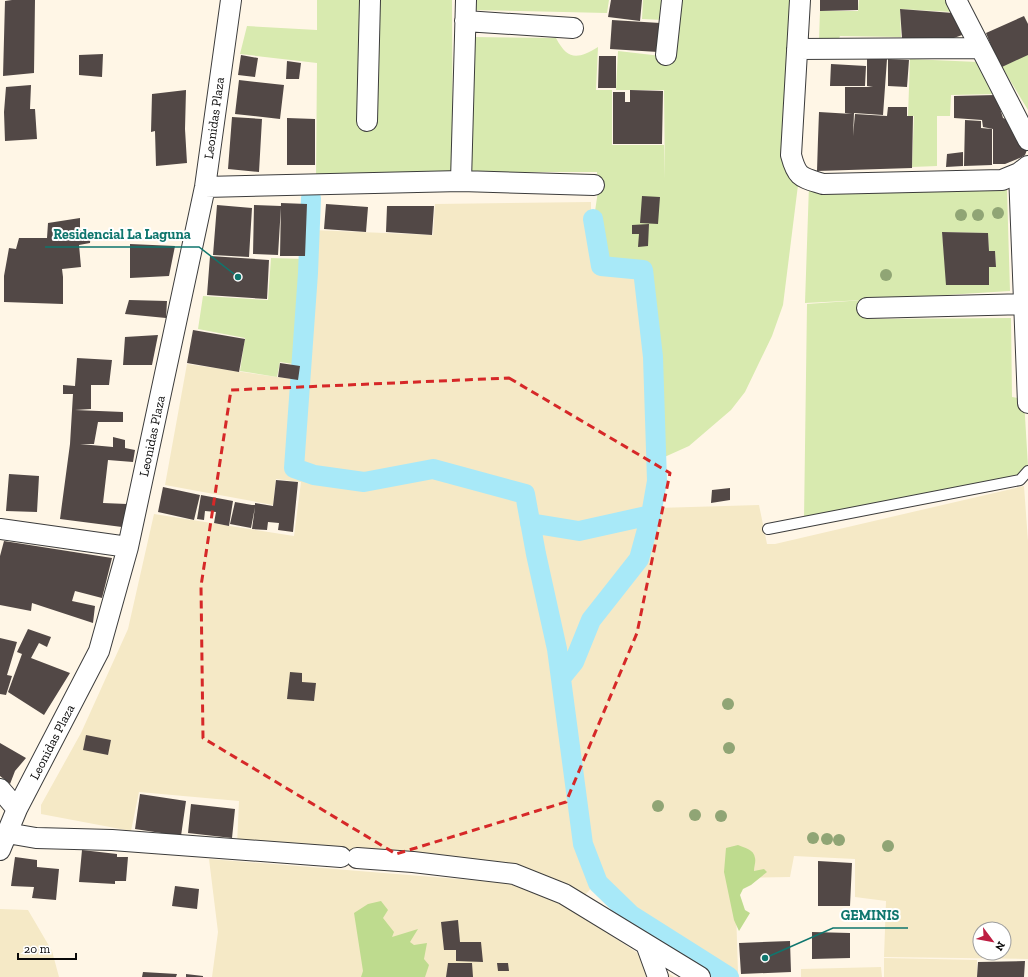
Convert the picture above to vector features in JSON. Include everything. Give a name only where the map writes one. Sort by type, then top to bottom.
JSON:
[{"type":"street","name":"Leonidas Plaza","points":[[4,842],[17,810],[99,650],[128,547],[205,187],[231,0]]},
{"type":"street","points":[[367,121],[370,0]]},
{"type":"street","points":[[461,182],[466,0]]},
{"type":"street","points":[[666,55],[672,0]]},
{"type":"street","points":[[800,0],[791,155],[795,169],[802,177],[823,184],[1002,180],[1023,169],[1024,304],[1028,403]]},
{"type":"street","points":[[956,0],[1028,140]]},
{"type":"street","points":[[465,21],[573,28]]},
{"type":"street","points":[[797,49],[980,48]]},
{"type":"street","points":[[205,187],[461,182],[594,185]]},
{"type":"street","points":[[867,308],[1024,304]]},
{"type":"street","points":[[0,529],[128,547]]},
{"type":"street","points":[[0,789],[17,810]]},
{"type":"street","points":[[4,842],[36,838],[112,840],[413,862],[514,874],[564,894],[700,977]]},
{"type":"street","points":[[646,944],[658,977]]},
{"type":"lane","points":[[768,529],[1020,480],[1028,471]]},
{"type":"highlighted area","points":[[509,378],[670,473],[637,633],[566,802],[396,854],[203,738],[201,586],[231,390]]},
{"type":"shaded area","points":[[591,202],[591,218],[600,266],[641,271],[652,358],[655,481],[649,514],[579,530],[532,522],[526,493],[433,469],[365,481],[314,474],[295,468],[312,230],[433,235],[435,204]]},
{"type":"shaded area","points":[[187,364],[298,380],[293,469],[303,473],[365,483],[433,470],[524,495],[536,559],[556,649],[580,844],[594,885],[585,895],[567,886],[237,845],[239,801],[139,792],[131,831],[41,814],[41,805],[81,733],[128,629],[154,514],[294,536],[301,482],[276,479],[273,505],[165,485]]},
{"type":"shaded area","points":[[1024,486],[1028,541],[1028,959],[1012,959],[1012,921],[972,921],[972,958],[884,957],[886,901],[855,897],[855,859],[794,856],[790,877],[735,878],[738,973],[637,911],[604,878],[588,842],[565,679],[578,664],[594,622],[645,559],[657,508],[759,505],[767,544],[775,544]]},
{"type":"shaded area","points":[[650,516],[638,558],[590,620],[573,662],[564,673],[562,673],[559,646],[533,525],[580,532]]},
{"type":"shaded area","points":[[209,859],[508,883],[568,907],[674,977],[212,977],[218,932]]},
{"type":"shaded area","points":[[0,909],[28,910],[52,951],[59,977],[0,977]]},
{"type":"shaded area","points":[[884,958],[977,961],[977,977],[884,977]]},
{"type":"shaded area","points":[[881,967],[882,977],[801,977],[801,969]]},
{"type":"green space","points":[[317,0],[452,0],[453,178],[316,179],[317,63],[240,54],[247,26],[317,30]]},
{"type":"green space","points":[[474,0],[609,0],[607,13],[473,10]]},
{"type":"green space","points":[[643,0],[664,0],[663,20],[642,19]]},
{"type":"green space","points":[[677,0],[797,0],[799,177],[783,305],[772,336],[745,392],[731,410],[689,446],[660,459],[658,457],[655,357],[644,270],[601,265],[594,218],[598,191],[597,172],[468,172],[473,37],[556,38],[565,51],[574,56],[585,54],[598,47],[596,90],[612,90],[612,145],[664,145],[665,179],[664,90],[616,90],[618,51],[670,57]]},
{"type":"green space","points":[[859,0],[946,0],[953,12],[900,9],[901,37],[840,36],[838,41],[819,40],[820,11],[858,11]]},
{"type":"green space","points":[[1028,54],[1028,110],[1002,67]]},
{"type":"green space","points":[[910,59],[978,62],[996,94],[951,95],[950,116],[937,116],[937,166],[912,167],[914,116],[908,116]]},
{"type":"green space","points":[[809,185],[1007,190],[1010,291],[866,300],[867,319],[1011,318],[1012,397],[1024,399],[1028,467],[1018,477],[804,519],[807,304],[864,300],[805,303]],"holes":[[[942,232],[988,233],[989,251],[995,251],[996,266],[989,267],[947,285]]]},
{"type":"green space","points":[[271,258],[306,259],[300,365],[280,362],[277,377],[240,371],[245,338],[198,329],[203,296],[268,300]]},
{"type":"green space","points":[[738,845],[753,853],[755,860],[754,871],[764,869],[767,872],[751,885],[743,889],[740,895],[745,910],[750,913],[739,931],[734,920],[724,872],[726,848]]},
{"type":"green space","points":[[381,901],[388,910],[383,918],[394,932],[392,937],[418,929],[410,942],[414,945],[427,943],[424,959],[429,965],[425,977],[361,977],[363,971],[354,913],[368,904]]},
{"type":"building","points":[[35,0],[34,73],[3,76],[5,1]]},
{"type":"building","points":[[611,0],[642,0],[640,21],[608,17]]},
{"type":"building","points":[[820,0],[858,0],[858,10],[820,11]]},
{"type":"building","points":[[900,9],[953,13],[965,34],[951,39],[902,38]]},
{"type":"building","points":[[1024,16],[1028,24],[1028,55],[1002,67],[994,53],[986,33]]},
{"type":"building","points":[[612,20],[660,23],[658,52],[610,49]]},
{"type":"building","points":[[103,54],[102,77],[79,75],[79,55]]},
{"type":"building","points":[[241,55],[258,58],[255,77],[238,75]]},
{"type":"building","points":[[599,56],[616,56],[616,88],[598,88]]},
{"type":"building","points":[[867,57],[887,59],[883,115],[854,113],[853,136],[855,114],[887,116],[888,107],[907,107],[907,116],[913,116],[912,168],[817,171],[819,112],[852,114],[845,113],[845,87],[873,87],[867,86]]},
{"type":"building","points":[[888,59],[909,60],[907,87],[888,86]]},
{"type":"building","points":[[287,61],[301,63],[299,79],[286,79]]},
{"type":"building","points":[[831,64],[866,66],[865,86],[830,86]]},
{"type":"building","points":[[239,80],[284,85],[280,119],[235,114]]},
{"type":"building","points":[[31,85],[30,109],[35,109],[37,139],[5,141],[4,112],[6,87]]},
{"type":"building","points":[[186,90],[185,129],[187,163],[156,166],[155,131],[151,132],[152,94]]},
{"type":"building","points":[[630,90],[663,91],[662,144],[613,144],[613,92],[625,92],[625,102],[630,102]]},
{"type":"building","points":[[996,95],[1003,118],[1009,120],[1017,131],[1016,140],[1024,143],[1027,150],[1025,155],[1022,157],[1005,164],[993,164],[993,129],[983,127],[982,120],[954,118],[954,96]]},
{"type":"building","points":[[232,117],[262,119],[259,172],[228,169]]},
{"type":"building","points":[[287,118],[315,119],[315,165],[287,165]]},
{"type":"building","points":[[965,120],[981,121],[981,128],[992,129],[992,165],[964,166]]},
{"type":"building","points":[[963,152],[963,166],[946,167],[947,154]]},
{"type":"building","points":[[642,196],[660,197],[658,224],[640,223]]},
{"type":"building","points":[[281,203],[307,204],[305,256],[280,256]]},
{"type":"building","points":[[326,204],[368,207],[366,232],[324,229]]},
{"type":"building","points":[[217,205],[252,208],[249,257],[213,255]]},
{"type":"building","points":[[254,205],[281,206],[278,255],[253,254]]},
{"type":"building","points":[[387,206],[434,206],[432,235],[386,232]]},
{"type":"building","points":[[80,218],[80,230],[91,231],[90,243],[79,245],[81,267],[62,269],[63,304],[4,302],[4,276],[9,248],[16,249],[19,238],[47,238],[48,223]]},
{"type":"building","points":[[649,224],[648,246],[638,247],[639,234],[632,234],[632,225]]},
{"type":"building","points":[[942,232],[988,233],[989,251],[995,251],[996,267],[989,267],[989,285],[946,285]]},
{"type":"building","points":[[130,244],[175,246],[169,276],[130,278]]},
{"type":"building","points":[[210,256],[269,260],[267,299],[207,295]]},
{"type":"building","points":[[129,300],[167,301],[166,318],[125,314]]},
{"type":"building","points":[[193,330],[245,339],[239,372],[187,363]]},
{"type":"building","points":[[158,335],[152,365],[123,365],[125,337]]},
{"type":"building","points":[[77,358],[112,360],[109,385],[91,385],[91,409],[75,410],[123,412],[123,422],[98,422],[94,444],[80,444],[113,447],[113,437],[125,440],[125,448],[135,450],[133,462],[108,460],[103,503],[127,504],[122,527],[60,519],[70,444],[73,394],[63,394],[63,385],[75,386]]},
{"type":"building","points":[[280,363],[300,366],[298,380],[278,377]]},
{"type":"building","points":[[9,474],[39,476],[37,512],[6,511]]},
{"type":"building","points":[[276,480],[298,482],[293,532],[278,530],[279,523],[268,522],[267,530],[252,529],[255,507],[251,528],[230,524],[235,502],[252,505],[255,505],[255,503],[273,506]]},
{"type":"building","points":[[163,487],[200,495],[194,520],[158,512]]},
{"type":"building","points":[[730,488],[730,500],[711,503],[712,490]]},
{"type":"building","points":[[201,495],[233,501],[229,526],[214,523],[216,512],[205,511],[204,520],[197,519]]},
{"type":"building","points":[[4,541],[112,558],[102,598],[75,591],[72,601],[95,606],[93,623],[32,603],[31,611],[0,605],[0,556]]},
{"type":"building","points":[[28,629],[51,637],[47,647],[39,643],[31,658],[70,673],[44,715],[8,692],[22,654],[17,652]]},
{"type":"building","points":[[0,638],[17,642],[7,675],[12,676],[6,695],[0,694]]},
{"type":"building","points":[[290,672],[302,673],[302,682],[316,683],[314,701],[287,699]]},
{"type":"building","points":[[86,735],[111,740],[108,755],[83,750]]},
{"type":"building","points":[[0,743],[26,758],[15,771],[10,784],[0,776]]},
{"type":"building","points":[[140,794],[186,801],[181,836],[135,829]]},
{"type":"building","points":[[191,804],[235,809],[232,838],[188,833]]},
{"type":"building","points":[[82,850],[117,854],[117,857],[128,857],[126,881],[115,881],[115,884],[79,882]]},
{"type":"building","points":[[15,857],[37,860],[37,867],[59,869],[56,900],[32,898],[34,887],[11,886]]},
{"type":"building","points":[[818,861],[852,863],[850,906],[818,906]]},
{"type":"building","points":[[175,886],[199,889],[197,909],[172,906]]},
{"type":"building","points":[[458,920],[460,942],[481,942],[483,962],[456,961],[456,950],[444,950],[441,922]]},
{"type":"building","points":[[812,932],[850,933],[850,958],[812,959]]},
{"type":"building","points":[[790,941],[791,972],[741,974],[739,943]]},
{"type":"building","points":[[1025,961],[1024,977],[977,977],[978,962]]},
{"type":"building","points":[[448,963],[472,963],[473,977],[446,977]]},
{"type":"building","points":[[497,963],[508,963],[509,971],[498,971]]},
{"type":"building","points":[[143,972],[177,974],[176,977],[142,977]]},
{"type":"building","points":[[186,974],[203,976],[203,977],[186,977]]},
{"type":"waterway","points":[[311,198],[308,273],[294,468],[314,475],[364,482],[433,469],[525,494],[536,554],[557,649],[583,844],[598,883],[631,915],[729,977]]},
{"type":"waterway","points":[[530,523],[579,531],[651,515],[657,481],[653,357],[643,270],[601,266],[593,219]]},
{"type":"waterway","points":[[561,678],[574,662],[591,620],[639,559],[651,515]]},
{"type":"place","name":"Residencial La Laguna","points":[[238,277]]},
{"type":"place","name":"GEMINIS","points":[[765,958]]}]
